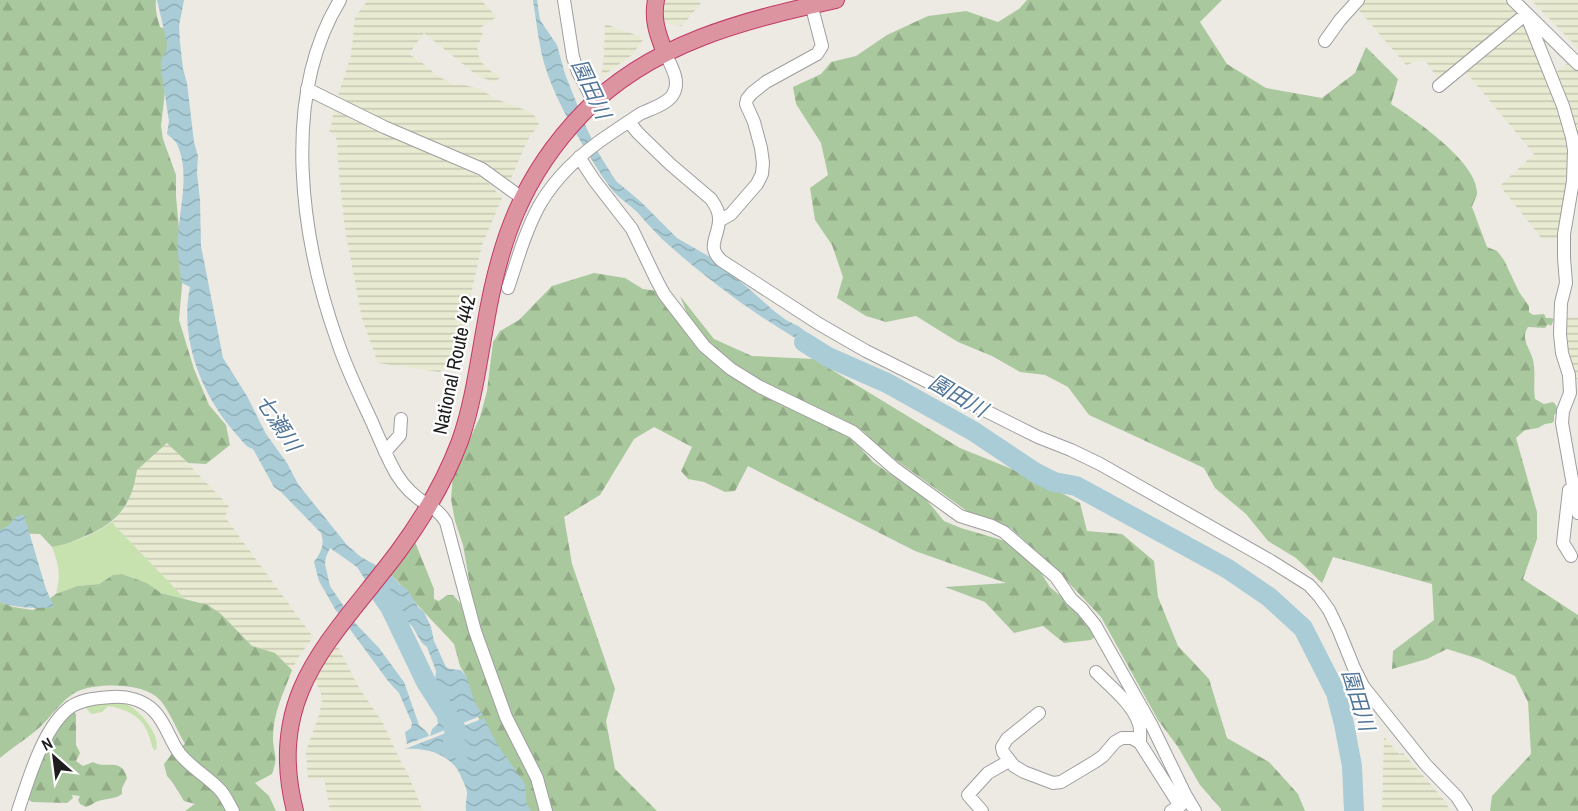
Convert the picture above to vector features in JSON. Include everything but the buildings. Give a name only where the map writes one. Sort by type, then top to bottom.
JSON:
[{"type":"highway","points":[[656,0],[654,16],[665,53]]},
{"type":"highway","name":"National Route 442","points":[[295,811],[289,785],[287,750],[294,706],[322,650],[420,522],[448,469],[464,427],[473,392],[494,278],[505,240],[522,198],[540,166],[567,131],[592,104],[624,78],[665,53],[719,30],[810,3],[836,0]]},
{"type":"street","points":[[340,0],[324,32],[314,62],[307,89],[303,122],[302,159],[308,220],[318,277],[339,346],[391,464],[406,486],[418,498],[437,510],[446,522],[468,610],[479,643],[506,717],[537,778],[546,811]]},
{"type":"street","points":[[564,0],[573,57],[592,104]]},
{"type":"street","points":[[1325,41],[1350,7],[1358,0]]},
{"type":"street","points":[[1513,0],[1578,64]]},
{"type":"street","points":[[719,221],[731,214],[757,184],[762,174],[761,148],[746,104],[747,99],[765,82],[817,54],[822,46],[810,3]]},
{"type":"street","points":[[1439,86],[1526,14]]},
{"type":"street","points":[[1526,14],[1563,106],[1572,137],[1573,181],[1564,234],[1567,280],[1561,303],[1560,334],[1562,353],[1574,391],[1563,411],[1562,423],[1578,513]]},
{"type":"street","points":[[508,288],[540,204],[560,177],[579,157],[610,133],[672,96],[676,81],[675,74],[665,53]]},
{"type":"street","points":[[307,89],[384,127],[482,169],[522,198]]},
{"type":"street","points":[[629,122],[662,157],[711,199],[718,210],[719,221],[713,244],[718,257],[819,324],[866,351],[999,418],[1100,464],[1309,585],[1329,610],[1363,686],[1434,774],[1457,797],[1466,811]]},
{"type":"street","points":[[579,157],[632,229],[664,294],[704,346],[731,369],[760,387],[853,432],[894,468],[960,516],[1004,532],[1056,577],[1071,599],[1095,626],[1145,712],[1179,804]]},
{"type":"street","points":[[385,452],[399,435],[401,419]]},
{"type":"street","points":[[1571,474],[1563,543],[1571,556]]},
{"type":"street","points":[[1096,672],[1135,714],[1139,724],[1140,743]]},
{"type":"street","points":[[18,811],[43,744],[64,714],[73,706],[84,701],[120,697],[133,699],[156,713],[179,753],[223,793],[233,811]]},
{"type":"street","points":[[1039,713],[1005,741],[1002,747],[1003,752],[1014,766],[1049,782],[1059,783],[1103,756],[1115,742],[1122,738],[1132,738],[1140,743],[1179,804],[1195,811]]},
{"type":"street","points":[[982,811],[968,795],[988,773],[1009,761]]},
{"type":"green space","points":[[0,0],[156,0],[156,14],[160,27],[166,29],[171,39],[161,126],[163,139],[176,175],[183,274],[179,320],[194,369],[209,405],[226,425],[230,445],[206,464],[188,463],[167,443],[137,470],[132,493],[116,517],[99,530],[66,544],[52,547],[40,534],[3,533],[0,535]]},
{"type":"green space","points":[[368,0],[481,0],[497,17],[480,28],[483,36],[477,46],[478,55],[483,64],[499,75],[500,78],[494,82],[478,76],[424,33],[409,54],[436,75],[454,85],[460,84],[480,89],[496,99],[534,115],[539,124],[527,141],[510,181],[489,167],[337,99],[351,55],[355,17]]},
{"type":"green space","points":[[661,0],[696,0],[701,3],[682,26],[665,23],[662,19]]},
{"type":"green space","points":[[1027,0],[1222,0],[1200,22],[1227,64],[1266,88],[1322,98],[1355,73],[1366,47],[1398,79],[1391,104],[1429,131],[1468,169],[1475,182],[1477,194],[1472,207],[1487,247],[1497,251],[1504,260],[1519,292],[1529,306],[1529,312],[1533,315],[1544,314],[1546,318],[1554,319],[1551,326],[1548,324],[1545,328],[1528,327],[1525,336],[1534,365],[1535,399],[1544,404],[1553,402],[1558,412],[1554,415],[1552,423],[1525,430],[1516,438],[1537,512],[1537,539],[1523,579],[1578,615],[1578,811],[1490,811],[1492,796],[1531,754],[1528,702],[1515,676],[1479,659],[1447,649],[1427,659],[1392,669],[1393,651],[1434,620],[1432,584],[1333,557],[1322,583],[1296,558],[1268,541],[1246,514],[1215,488],[1204,468],[1089,415],[1068,387],[1045,375],[1020,372],[992,356],[958,342],[916,316],[886,322],[866,316],[837,298],[843,277],[832,245],[815,220],[810,188],[828,175],[821,143],[796,104],[793,87],[821,74],[831,62],[856,56],[887,35],[928,16],[966,11],[998,22],[1019,9]]},
{"type":"green space","points":[[1347,0],[1505,0],[1518,14],[1438,79],[1424,59],[1406,65],[1352,2]]},
{"type":"green space","points":[[1531,0],[1578,0],[1578,48]]},
{"type":"green space","points":[[1524,23],[1562,115],[1568,141],[1570,169],[1557,238],[1542,239],[1500,186],[1534,154],[1465,71]]},
{"type":"green space","points":[[605,24],[636,35],[643,40],[632,55],[601,77],[604,56]]},
{"type":"green space","points":[[1569,62],[1578,70],[1578,151],[1555,73]]},
{"type":"green space","points":[[334,109],[485,179],[502,198],[482,245],[453,363],[439,372],[378,363],[362,319],[345,229],[337,141],[329,131]]},
{"type":"green space","points":[[594,273],[625,278],[643,289],[657,291],[691,323],[680,296],[714,339],[752,356],[814,359],[960,448],[1034,478],[1080,503],[1087,531],[1122,534],[1154,561],[1158,597],[1178,646],[1209,679],[1227,738],[1269,762],[1298,794],[1305,811],[1221,811],[1200,785],[1178,747],[1158,720],[1101,617],[1011,528],[971,514],[879,448],[863,431],[842,419],[762,383],[751,388],[840,432],[855,442],[873,462],[925,498],[944,521],[1005,541],[1029,559],[1050,587],[1070,604],[1096,635],[1091,640],[1064,643],[1043,626],[1014,633],[985,602],[945,587],[1006,583],[915,551],[748,466],[735,491],[725,492],[704,482],[688,479],[681,471],[692,447],[654,427],[634,439],[600,495],[564,517],[572,564],[615,689],[606,721],[615,769],[657,811],[525,811],[474,709],[466,676],[460,666],[454,644],[391,574],[415,542],[434,589],[434,599],[439,601],[447,595],[453,595],[462,605],[472,597],[463,545],[451,499],[453,475],[480,417],[487,391],[493,342],[500,331],[519,320],[552,286]]},
{"type":"green space","points":[[1578,317],[1577,380],[1567,350],[1566,318]]},
{"type":"green space","points":[[167,442],[229,506],[225,517],[313,637],[292,670],[275,653],[252,646],[221,614],[197,601],[185,599],[114,525],[113,521],[127,504],[137,470]]},
{"type":"green space","points":[[113,521],[114,525],[185,599],[161,593],[147,583],[122,574],[113,575],[99,584],[77,586],[56,594],[59,570],[52,547],[84,537]]},
{"type":"green space","points":[[122,574],[147,583],[161,593],[208,605],[221,614],[252,646],[275,653],[292,670],[275,720],[274,768],[272,774],[255,783],[269,796],[276,811],[185,811],[195,804],[184,801],[167,776],[164,764],[174,751],[185,744],[160,700],[153,694],[134,688],[100,686],[75,693],[35,731],[0,758],[0,602],[33,610],[56,594],[77,586],[99,584],[113,575]]},
{"type":"green space","points":[[337,645],[358,686],[383,723],[423,811],[330,811],[324,778],[308,779],[306,751],[322,701],[314,678]]},
{"type":"green space","points":[[119,702],[133,708],[146,721],[154,733],[156,750],[153,748],[143,723],[133,715],[108,706],[102,712],[91,714],[86,708],[79,708],[80,703]]},
{"type":"green space","points":[[72,711],[76,714],[76,745],[80,753],[76,761],[83,766],[93,762],[121,767],[127,778],[122,794],[86,807],[80,804],[78,800],[80,796],[72,795],[73,798],[67,803],[32,802],[26,798],[55,726]]},
{"type":"green space","points":[[1384,737],[1399,754],[1403,753],[1445,801],[1450,811],[1382,811]]},
{"type":"water","points":[[157,0],[184,0],[179,26],[180,42],[198,156],[201,246],[223,358],[247,396],[266,434],[287,463],[298,484],[347,545],[361,557],[391,574],[399,584],[407,589],[418,607],[424,612],[446,667],[461,670],[466,676],[475,703],[483,715],[430,736],[432,729],[438,724],[437,715],[439,714],[429,702],[429,692],[435,680],[436,671],[427,647],[398,611],[389,607],[373,592],[357,567],[330,548],[325,564],[330,586],[355,623],[379,648],[404,682],[419,725],[429,736],[407,744],[405,732],[411,728],[412,723],[399,693],[335,609],[319,581],[314,562],[322,548],[321,533],[274,487],[253,449],[244,443],[224,419],[204,384],[196,366],[188,327],[187,307],[190,287],[182,283],[179,266],[178,242],[184,178],[177,144],[167,134],[169,121],[161,69],[167,43]]},
{"type":"water","points":[[533,0],[537,0],[540,20],[557,45],[565,74],[586,127],[616,181],[677,238],[710,257],[786,320],[854,366],[887,383],[827,356],[740,302],[687,261],[613,191],[564,112],[553,88],[542,56]]},
{"type":"water","points":[[22,514],[54,607],[27,608],[0,602],[0,530]]},
{"type":"water","points":[[484,718],[497,744],[525,784],[526,802],[531,811],[466,811],[467,793],[453,764],[431,751],[405,749]]},
{"type":"waterway","name":"園田川","points":[[804,342],[828,357],[887,383],[973,431],[1036,473],[1054,482],[1076,486],[1228,569],[1269,597],[1303,628],[1336,693],[1352,766],[1354,811]]},
{"type":"waterway","name":"七瀬川","points":[[377,588],[390,607],[426,682],[455,727],[453,743],[461,750]]}]
